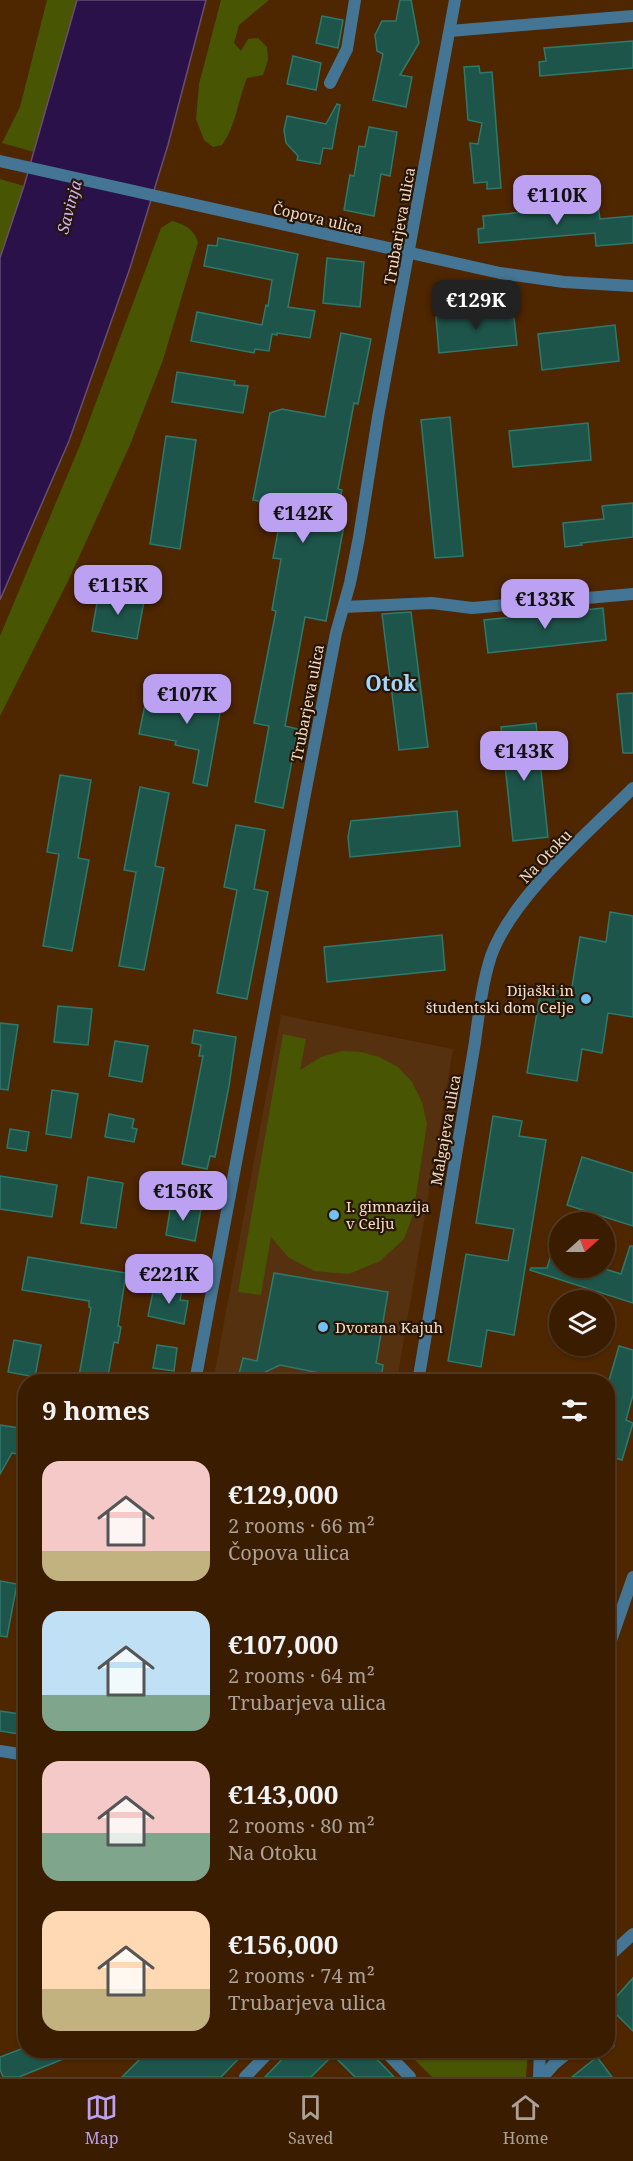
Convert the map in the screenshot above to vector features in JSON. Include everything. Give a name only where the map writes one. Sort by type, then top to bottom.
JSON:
[{"type":"street","points":[[330,83],[347,49],[355,0]]},
{"type":"street","name":"Trubarjeva ulica","points":[[196,1374],[336,633],[344,607],[358,537],[455,0]]},
{"type":"street","points":[[450,31],[633,16]]},
{"type":"street","name":"Čopova ulica","points":[[0,161],[500,273],[564,282],[633,286]]},
{"type":"street","points":[[344,607],[432,603],[472,608],[633,594]]},
{"type":"street","name":"Na Otoku","points":[[492,954],[511,918],[530,892],[633,788]]},
{"type":"street","name":"Malgajeva ulica","points":[[419,1374],[482,992],[492,954]]},
{"type":"street","points":[[615,1629],[633,1577]]},
{"type":"street","points":[[0,1751],[18,1754]]},
{"type":"street","points":[[615,1951],[633,1935]]},
{"type":"street","points":[[245,2077],[264,2058]]},
{"type":"street","points":[[392,2058],[410,2077]]},
{"type":"street","points":[[540,2058],[541,2077]]},
{"type":"street","points":[[541,2077],[561,2058]]},
{"type":"shaded area","name":"I. gimnazija v Celju","points":[[281,1015],[453,1049],[398,1374],[214,1374]]},
{"type":"green space","points":[[47,0],[77,0],[34,152],[2,143],[20,107]]},
{"type":"green space","points":[[221,0],[269,0],[239,25],[234,43],[241,51],[248,39],[258,38],[267,47],[268,60],[263,75],[247,78],[227,138],[222,145],[213,147],[204,140],[196,119],[199,84]]},
{"type":"green space","points":[[0,179],[24,186],[0,258]]},
{"type":"green space","points":[[172,221],[188,228],[194,233],[198,242],[163,360],[130,445],[69,579],[0,716],[0,636],[80,445],[161,228]]},
{"type":"green space","points":[[283,1034],[306,1039],[300,1070],[321,1057],[342,1051],[361,1052],[379,1057],[398,1067],[412,1082],[422,1102],[427,1124],[413,1215],[404,1239],[380,1261],[349,1274],[314,1271],[288,1257],[271,1237],[261,1295],[238,1292]]},
{"type":"green space","points":[[413,2058],[527,2058],[526,2077],[432,2077]]},
{"type":"water","name":"Savinja","points":[[77,0],[206,0],[168,145],[130,268],[69,441],[0,600],[0,258],[24,186]]},
{"type":"building","points":[[400,0],[411,0],[419,43],[400,75],[412,77],[406,107],[373,100],[383,54],[377,51],[375,35],[382,21],[396,21]]},
{"type":"building","points":[[322,16],[343,20],[338,48],[316,43]]},
{"type":"building","points":[[633,41],[633,68],[540,76],[539,62],[546,61],[544,48]]},
{"type":"building","points":[[293,56],[321,63],[316,90],[287,84]]},
{"type":"building","points":[[479,66],[480,73],[492,72],[501,188],[487,189],[487,182],[474,183],[470,143],[478,144],[482,123],[468,120],[464,67]]},
{"type":"building","points":[[337,104],[340,105],[332,149],[323,148],[320,164],[297,160],[298,156],[286,143],[284,130],[287,116],[326,124]]},
{"type":"building","points":[[369,127],[397,132],[390,176],[381,174],[374,216],[344,210],[350,175],[354,176],[359,146],[365,147]]},
{"type":"building","points":[[598,205],[600,219],[633,216],[633,243],[596,246],[595,233],[479,243],[478,229],[484,228],[483,216]]},
{"type":"building","points":[[218,238],[298,254],[288,307],[315,311],[310,338],[272,334],[269,351],[255,349],[254,353],[191,341],[197,312],[262,325],[266,305],[268,306],[272,280],[204,266],[208,245],[217,246]]},
{"type":"building","points":[[327,258],[364,262],[360,307],[323,303]]},
{"type":"building","points":[[513,309],[517,345],[439,353],[436,317]]},
{"type":"building","points":[[615,325],[619,361],[542,370],[538,334]]},
{"type":"building","points":[[341,333],[371,339],[358,404],[354,403],[338,489],[342,490],[337,513],[346,515],[326,621],[305,617],[285,726],[298,729],[283,808],[255,802],[269,726],[254,723],[276,611],[272,610],[281,559],[273,558],[283,505],[253,500],[270,413],[282,409],[325,417]]},
{"type":"building","points":[[177,372],[235,381],[234,385],[248,386],[243,413],[172,402]]},
{"type":"building","points":[[450,417],[463,556],[435,558],[421,420]]},
{"type":"building","points":[[588,423],[591,460],[513,467],[509,431]]},
{"type":"building","points":[[166,436],[196,440],[180,549],[150,544]]},
{"type":"building","points":[[633,503],[633,537],[565,547],[563,523],[604,519],[602,506]]},
{"type":"building","points":[[99,592],[144,601],[137,639],[92,631]]},
{"type":"building","points":[[603,608],[606,640],[488,653],[484,620]]},
{"type":"building","points":[[411,612],[428,747],[399,750],[382,614]]},
{"type":"building","points":[[213,677],[226,680],[207,786],[193,783],[199,750],[175,745],[176,741],[139,734],[147,695],[181,701],[181,698],[208,704]]},
{"type":"building","points":[[633,693],[633,753],[623,753],[617,694]]},
{"type":"building","points":[[536,723],[548,837],[513,841],[501,727]]},
{"type":"building","points":[[60,775],[91,780],[78,858],[89,860],[72,951],[43,946],[59,854],[47,852]]},
{"type":"building","points":[[140,787],[169,793],[155,866],[164,868],[144,970],[119,966],[136,872],[124,870]]},
{"type":"building","points":[[457,811],[460,846],[350,857],[348,837],[351,821]]},
{"type":"building","points":[[236,825],[265,830],[254,889],[268,892],[247,999],[217,993],[237,890],[224,887]]},
{"type":"building","name":"Dijaški in študentski dom Celje","points":[[610,912],[633,916],[633,1017],[608,1013],[602,1053],[582,1049],[577,1081],[527,1073],[541,988],[571,993],[580,937],[606,942]]},
{"type":"building","points":[[442,935],[445,970],[327,982],[324,947]]},
{"type":"building","points":[[58,1006],[92,1009],[88,1045],[54,1042]]},
{"type":"building","points":[[0,1023],[18,1025],[8,1090],[0,1089]]},
{"type":"building","points":[[194,1030],[236,1037],[215,1157],[210,1156],[207,1169],[182,1164],[203,1056],[199,1056],[201,1045],[192,1043]]},
{"type":"building","points":[[115,1041],[148,1046],[142,1082],[109,1076]]},
{"type":"building","points":[[52,1090],[78,1094],[71,1138],[46,1134]]},
{"type":"building","points":[[109,1114],[134,1119],[132,1128],[137,1129],[134,1142],[105,1137]]},
{"type":"building","points":[[493,1116],[522,1121],[519,1136],[546,1140],[514,1335],[487,1330],[481,1367],[448,1361],[466,1254],[508,1261],[514,1229],[476,1223]]},
{"type":"building","points":[[10,1129],[29,1132],[26,1151],[7,1148]]},
{"type":"building","points":[[582,1157],[633,1173],[633,1226],[615,1220],[615,1212],[589,1212],[567,1205]]},
{"type":"building","points":[[0,1176],[57,1185],[52,1217],[0,1209]]},
{"type":"building","points":[[88,1177],[123,1183],[116,1228],[81,1223]]},
{"type":"building","points":[[171,1204],[201,1209],[195,1241],[166,1235]]},
{"type":"building","points":[[630,1246],[633,1246],[633,1303],[615,1297],[615,1290],[592,1290],[555,1278],[615,1278],[615,1272],[621,1274]]},
{"type":"building","points":[[28,1257],[126,1273],[118,1326],[121,1327],[118,1343],[114,1342],[108,1374],[79,1374],[91,1308],[89,1301],[22,1290]]},
{"type":"building","points":[[549,1261],[549,1276],[530,1270],[531,1268],[547,1268]]},
{"type":"building","name":"Dvorana Kajuh","points":[[274,1273],[388,1292],[376,1363],[383,1365],[382,1374],[324,1374],[280,1365],[261,1374],[239,1374],[243,1358],[257,1361]]},
{"type":"building","points":[[167,1282],[183,1286],[180,1300],[188,1301],[184,1324],[148,1316],[153,1292],[165,1295]]},
{"type":"building","points":[[14,1340],[41,1345],[36,1374],[8,1372]]},
{"type":"building","points":[[157,1345],[177,1348],[174,1371],[153,1368]]},
{"type":"building","points":[[619,1346],[633,1350],[633,1395],[626,1420],[633,1423],[622,1460],[615,1458],[615,1374],[611,1374]]},
{"type":"building","points":[[0,1425],[18,1428],[18,1454],[12,1453],[0,1474]]},
{"type":"building","points":[[0,1581],[17,1584],[7,1637],[0,1636]]},
{"type":"building","points":[[0,1711],[18,1714],[18,1734],[0,1731]]},
{"type":"building","points":[[633,1978],[633,2031],[615,2013],[615,1998]]},
{"type":"building","points":[[18,2050],[18,2058],[66,2058],[19,2077],[3,2077],[0,2057]]},
{"type":"building","points":[[141,2058],[239,2058],[221,2077],[122,2077]]},
{"type":"building","points":[[283,2058],[330,2058],[311,2077],[265,2077]]},
{"type":"building","points":[[336,2058],[376,2058],[394,2077],[355,2077]]},
{"type":"building","points":[[598,2058],[612,2077],[572,2077]]},
{"type":"place","name":"Dijaški in študentski dom Celje","points":[[586,999]]},
{"type":"place","name":"I. gimnazija v Celju","points":[[334,1215]]},
{"type":"place","name":"Dvorana Kajuh","points":[[323,1327]]},
{"type":"district","name":"Otok","points":[[391,683]]}]
